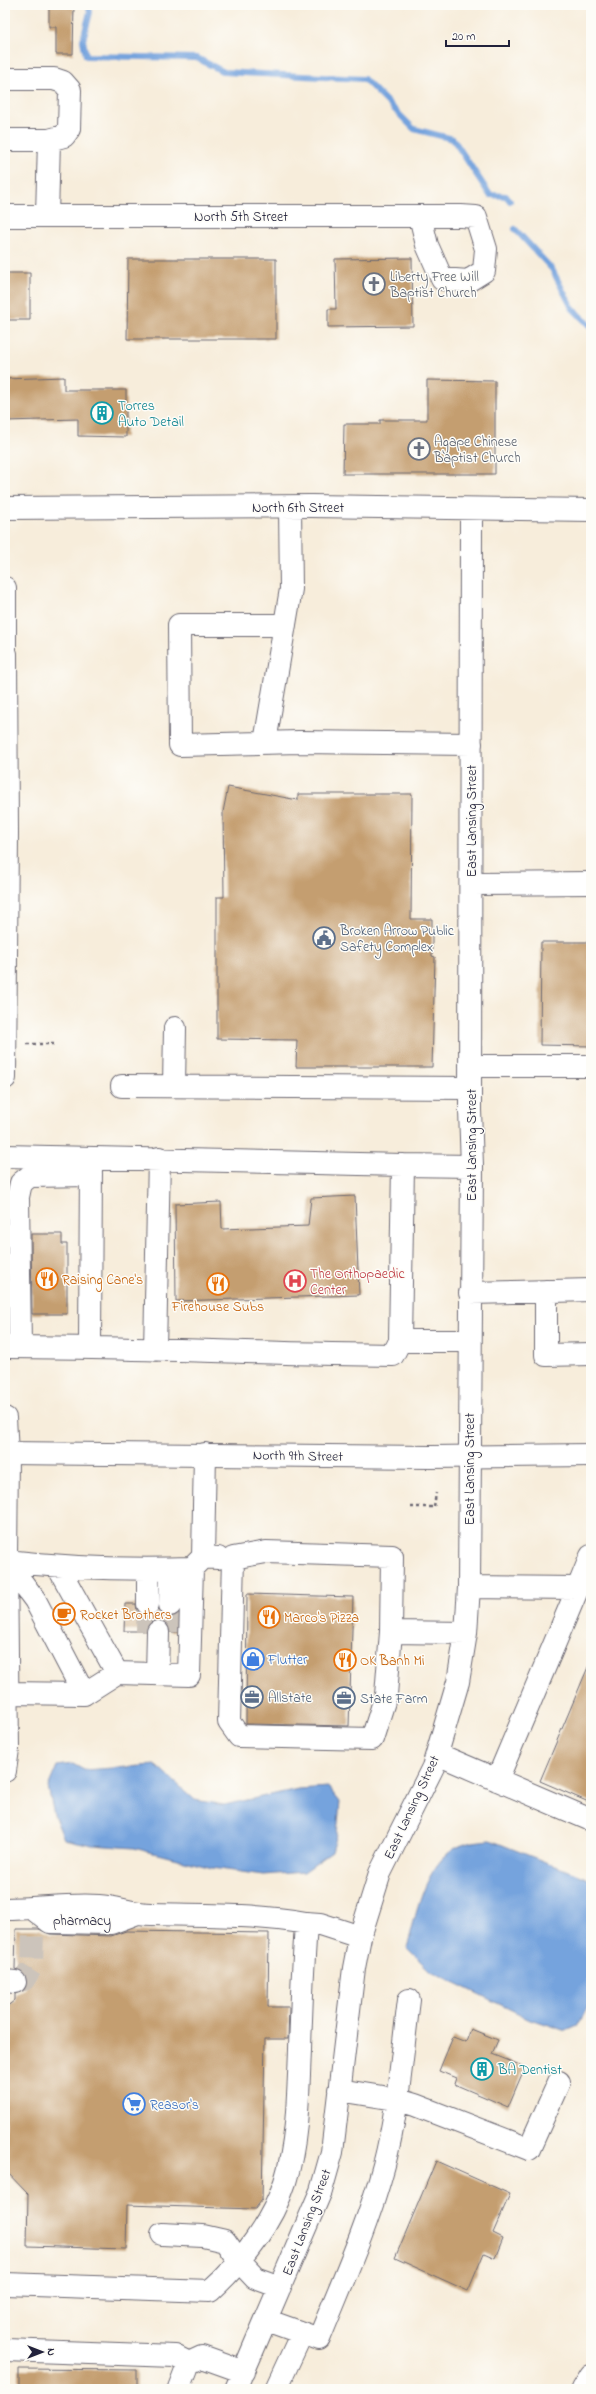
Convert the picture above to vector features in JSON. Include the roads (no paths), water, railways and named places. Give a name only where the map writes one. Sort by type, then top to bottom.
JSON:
[{"type":"main road","points":[[5,79],[54,79],[63,82],[70,90],[69,128],[64,136],[49,140],[5,140]]},
{"type":"main road","points":[[47,216],[49,140]]},
{"type":"main road","name":"North 5th Street","points":[[5,216],[420,216],[476,217],[486,248],[484,271],[468,282],[442,279],[427,245],[420,216]]},
{"type":"main road","points":[[266,742],[291,589],[290,507]]},
{"type":"main road","name":"North 6th Street","points":[[5,508],[290,507],[591,510]]},
{"type":"main road","name":"East Lansing Street","points":[[240,2380],[321,2192],[332,2152],[354,1968],[360,1937],[380,1873],[433,1767],[458,1682],[466,1633],[469,1587],[468,1456],[472,1166],[470,1088],[471,509]]},
{"type":"main road","points":[[5,588],[5,1078]]},
{"type":"main road","points":[[285,625],[179,625],[180,744],[266,742],[471,744]]},
{"type":"main road","points":[[471,884],[591,883]]},
{"type":"main road","points":[[174,1086],[175,1028]]},
{"type":"main road","points":[[470,1066],[591,1066]]},
{"type":"main road","points":[[122,1086],[470,1088]]},
{"type":"main road","points":[[5,1156],[91,1166]]},
{"type":"main road","points":[[403,1165],[400,1341],[393,1356],[156,1350],[90,1346],[12,1347],[18,1197],[21,1183],[30,1176],[91,1166],[159,1158],[472,1166]]},
{"type":"main road","points":[[156,1350],[159,1158]]},
{"type":"main road","points":[[90,1346],[91,1166]]},
{"type":"main road","points":[[470,1293],[591,1290]]},
{"type":"main road","points":[[546,1291],[546,1355],[591,1354]]},
{"type":"main road","points":[[400,1341],[469,1340]]},
{"type":"main road","points":[[5,1418],[8,1749],[5,1771]]},
{"type":"main road","name":"North 9th Street","points":[[6,1453],[431,1457],[591,1455]]},
{"type":"main road","points":[[159,1605],[175,1566],[205,1454]]},
{"type":"main road","points":[[5,1550],[58,1567],[175,1566],[266,1552],[392,1556],[391,1632],[386,1695],[372,1739],[240,1736],[229,1722],[233,1558]]},
{"type":"main road","points":[[5,1550],[36,1600],[84,1694]]},
{"type":"main road","points":[[497,1780],[591,1556]]},
{"type":"main road","points":[[166,1674],[175,1566]]},
{"type":"main road","points":[[58,1567],[117,1673]]},
{"type":"main road","points":[[469,1587],[578,1588]]},
{"type":"main road","points":[[158,1632],[166,1674]]},
{"type":"main road","points":[[391,1632],[466,1633]]},
{"type":"main road","points":[[7,1693],[84,1694],[117,1673],[166,1674]]},
{"type":"main road","points":[[437,1754],[591,1820]]},
{"type":"main road","points":[[5,1909],[33,1919],[52,1905],[101,1906],[135,1914],[272,1917],[320,1924],[360,1937]]},
{"type":"main road","points":[[5,2284],[210,2291],[240,2261],[267,2220],[285,2182],[298,2112],[306,1923]]},
{"type":"main road","points":[[266,2320],[319,2339],[356,2249],[384,2166],[392,2130],[409,2000]]},
{"type":"main road","points":[[339,2090],[395,2099],[530,2149],[559,2082]]},
{"type":"main road","points":[[162,2234],[203,2236],[225,2241],[255,2278],[280,2287]]},
{"type":"main road","points":[[276,2389],[302,2333]]},
{"type":"main road","points":[[5,2350],[175,2356],[189,2363]]},
{"type":"main road","points":[[179,2389],[189,2363],[202,2357],[240,2380]]},
{"type":"main road","points":[[583,2389],[591,2376]]},
{"type":"water","points":[[73,1764],[84,1770],[156,1765],[195,1800],[224,1805],[298,1789],[328,1787],[340,1802],[337,1834],[332,1852],[304,1872],[263,1875],[212,1868],[134,1848],[92,1845],[64,1839],[54,1815],[48,1787],[57,1766]]},
{"type":"water","points":[[490,1840],[591,1880],[591,2000],[578,2026],[566,2031],[530,2019],[429,1970],[407,1948],[426,1886],[442,1859],[454,1849],[468,1843]]},
{"type":"waterway","points":[[88,5],[90,12],[83,40],[86,56],[197,58],[224,72],[364,79],[414,129],[453,139],[490,195],[506,196],[510,201]]},
{"type":"waterway","points":[[515,229],[552,269],[572,308],[591,327]]},
{"type":"tunnel","points":[[147,1632],[148,1604]]},
{"type":"tunnel","points":[[169,1632],[170,1605]]},
{"type":"tunnel","points":[[15,1982],[24,1980],[32,1967],[33,1929]]},
{"type":"place","name":"Liberty Free Will Baptist Church","points":[[374,284]]},
{"type":"place","name":"Torres Auto Detail","points":[[102,413]]},
{"type":"place","name":"Agape Chinese Baptist Church","points":[[419,449]]},
{"type":"place","name":"Broken Arrow Public Safety Complex","points":[[324,938]]},
{"type":"place","name":"Raising Cane's","points":[[47,1279]]},
{"type":"place","name":"The Orthopaedic Center","points":[[295,1281]]},
{"type":"place","name":"Firehouse Subs","points":[[218,1284]]},
{"type":"place","name":"Rocket Brothers","points":[[64,1614]]},
{"type":"place","name":"Marco's Pizza","points":[[269,1617]]},
{"type":"place","name":"Flutter","points":[[253,1659]]},
{"type":"place","name":"OK Banh Mi","points":[[345,1660]]},
{"type":"place","name":"Allstate","points":[[252,1697]]},
{"type":"place","name":"State Farm","points":[[344,1698]]},
{"type":"place","name":"BA Dentist","points":[[482,2069]]},
{"type":"place","name":"Reasor's","points":[[134,2104]]}]
